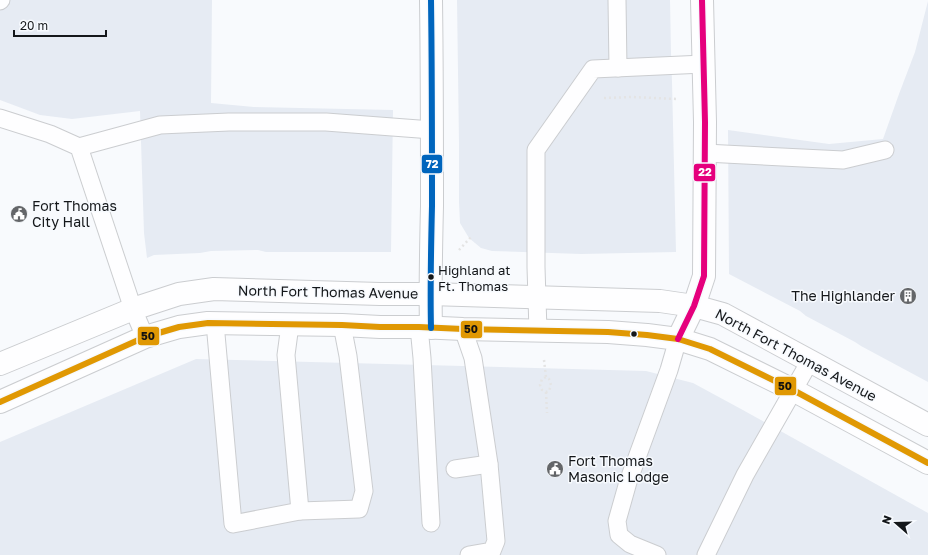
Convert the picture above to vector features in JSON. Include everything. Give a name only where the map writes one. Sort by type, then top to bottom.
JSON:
[{"type":"main road","points":[[425,327],[430,294],[432,130],[431,0]]},
{"type":"main road","points":[[678,339],[694,306],[704,276],[705,153],[702,0]]},
{"type":"main road","name":"North Fort Thomas Avenue","points":[[0,364],[133,309],[178,294],[214,289],[660,301],[694,306],[723,314],[928,425]]},
{"type":"main road","points":[[0,402],[145,337],[179,327],[215,323],[608,332],[678,339],[710,349],[793,390],[928,463]]},
{"type":"lane","points":[[617,0],[618,68]]},
{"type":"lane","points":[[538,331],[536,150],[593,69],[704,64]]},
{"type":"lane","points":[[0,118],[50,134],[79,148],[160,125],[229,122],[326,122],[432,130]]},
{"type":"lane","points":[[79,148],[133,309],[145,337]]},
{"type":"lane","points":[[705,153],[843,160],[885,150]]},
{"type":"lane","points":[[215,323],[233,524],[300,511],[358,509],[364,491],[348,356],[342,325]]},
{"type":"lane","points":[[290,325],[286,355],[300,511]]},
{"type":"lane","points":[[425,327],[422,358],[431,523]]},
{"type":"lane","points":[[463,329],[473,358],[489,464],[496,542],[492,551],[469,555]]},
{"type":"lane","points":[[657,555],[630,544],[619,535],[617,521],[628,482],[669,370],[678,339]]},
{"type":"lane","points":[[706,555],[745,475],[810,361]]},
{"type":"lane","points":[[455,469],[489,464]]},
{"type":"path","points":[[603,98],[632,97],[679,99]]},
{"type":"path","points":[[458,252],[471,237]]},
{"type":"path","points":[[544,360],[546,377],[549,379],[551,385],[546,392],[547,413]]},
{"type":"path","points":[[546,377],[542,379],[540,385],[542,390],[546,392]]},
{"type":"shaded area","points":[[0,0],[212,0],[211,103],[254,107],[393,110],[391,252],[266,252],[258,250],[211,251],[200,253],[154,255],[147,258],[144,233],[140,111],[72,119],[40,115],[0,100]]},
{"type":"shaded area","points":[[457,0],[670,0],[676,252],[581,254],[492,251],[481,248],[469,238],[460,223]]},
{"type":"shaded area","points":[[928,1],[928,382],[806,316],[800,311],[729,274],[728,130],[829,144],[883,139],[915,52]]},
{"type":"shaded area","points":[[196,359],[646,371],[693,383],[928,513],[928,555],[0,555],[0,442]]},
{"type":"transit line","name":"72","points":[[431,0],[431,328]]},
{"type":"transit line","name":"22","points":[[678,339],[694,306],[704,276],[705,122],[702,0]]},
{"type":"transit line","name":"50","points":[[0,402],[145,337],[179,327],[208,323],[608,332],[678,339],[710,349],[793,390],[928,463]]},
{"type":"place","name":"Fort Thomas City Hall","points":[[19,214]]},
{"type":"place","name":"Highland at Ft. Thomas","points":[[431,277]]},
{"type":"place","name":"The Highlander","points":[[908,296]]},
{"type":"place","name":"Fort Thomas Masonic Lodge","points":[[555,469]]}]
